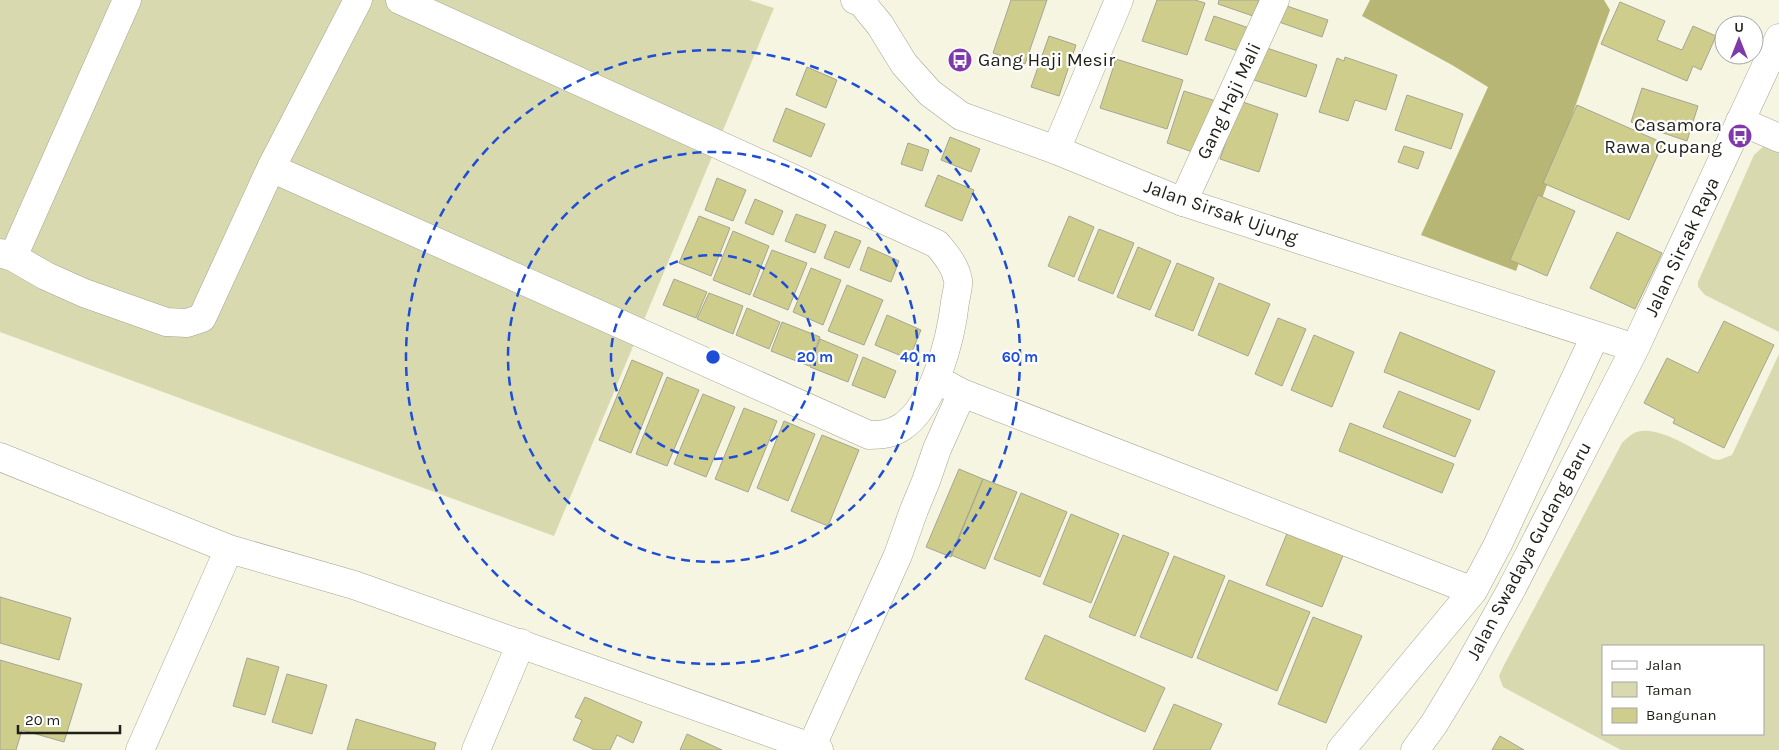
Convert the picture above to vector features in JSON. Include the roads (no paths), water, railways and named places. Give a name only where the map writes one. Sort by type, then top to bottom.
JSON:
[{"type":"street","points":[[127,0],[6,255],[84,293],[166,322],[187,323],[202,318],[271,168],[358,0]]},
{"type":"street","points":[[271,168],[869,435],[887,435],[903,426],[918,411],[936,379],[947,349],[958,281],[952,262],[937,244],[400,0]]},
{"type":"street","name":"Jalan Sirsak Ujung","points":[[856,0],[862,3],[880,25],[904,64],[930,93],[961,116],[1056,150],[1183,202],[1635,348]]},
{"type":"street","points":[[1056,150],[1119,0]]},
{"type":"street","name":"Gang Haji Mali","points":[[1183,202],[1275,0]]},
{"type":"street","name":"Jalan Sirsak Raya","points":[[1635,348],[1779,38]]},
{"type":"street","points":[[1740,121],[1779,138]]},
{"type":"street","points":[[1341,750],[1473,591],[1498,544],[1595,336]]},
{"type":"street","name":"Jalan Swadaya Gudang Baru","points":[[1415,750],[1434,724],[1463,676],[1506,598],[1635,348]]},
{"type":"street","points":[[936,379],[962,393],[1473,591]]},
{"type":"street","points":[[0,457],[229,549],[354,585],[814,749],[898,555],[937,449],[962,393]]},
{"type":"street","points":[[140,750],[229,549]]},
{"type":"street","points":[[476,750],[521,643]]},
{"type":"place","name":"Gang Haji Mesir","points":[[960,60]]},
{"type":"place","name":"Casamora Rawa Cupang","points":[[1740,136]]}]
